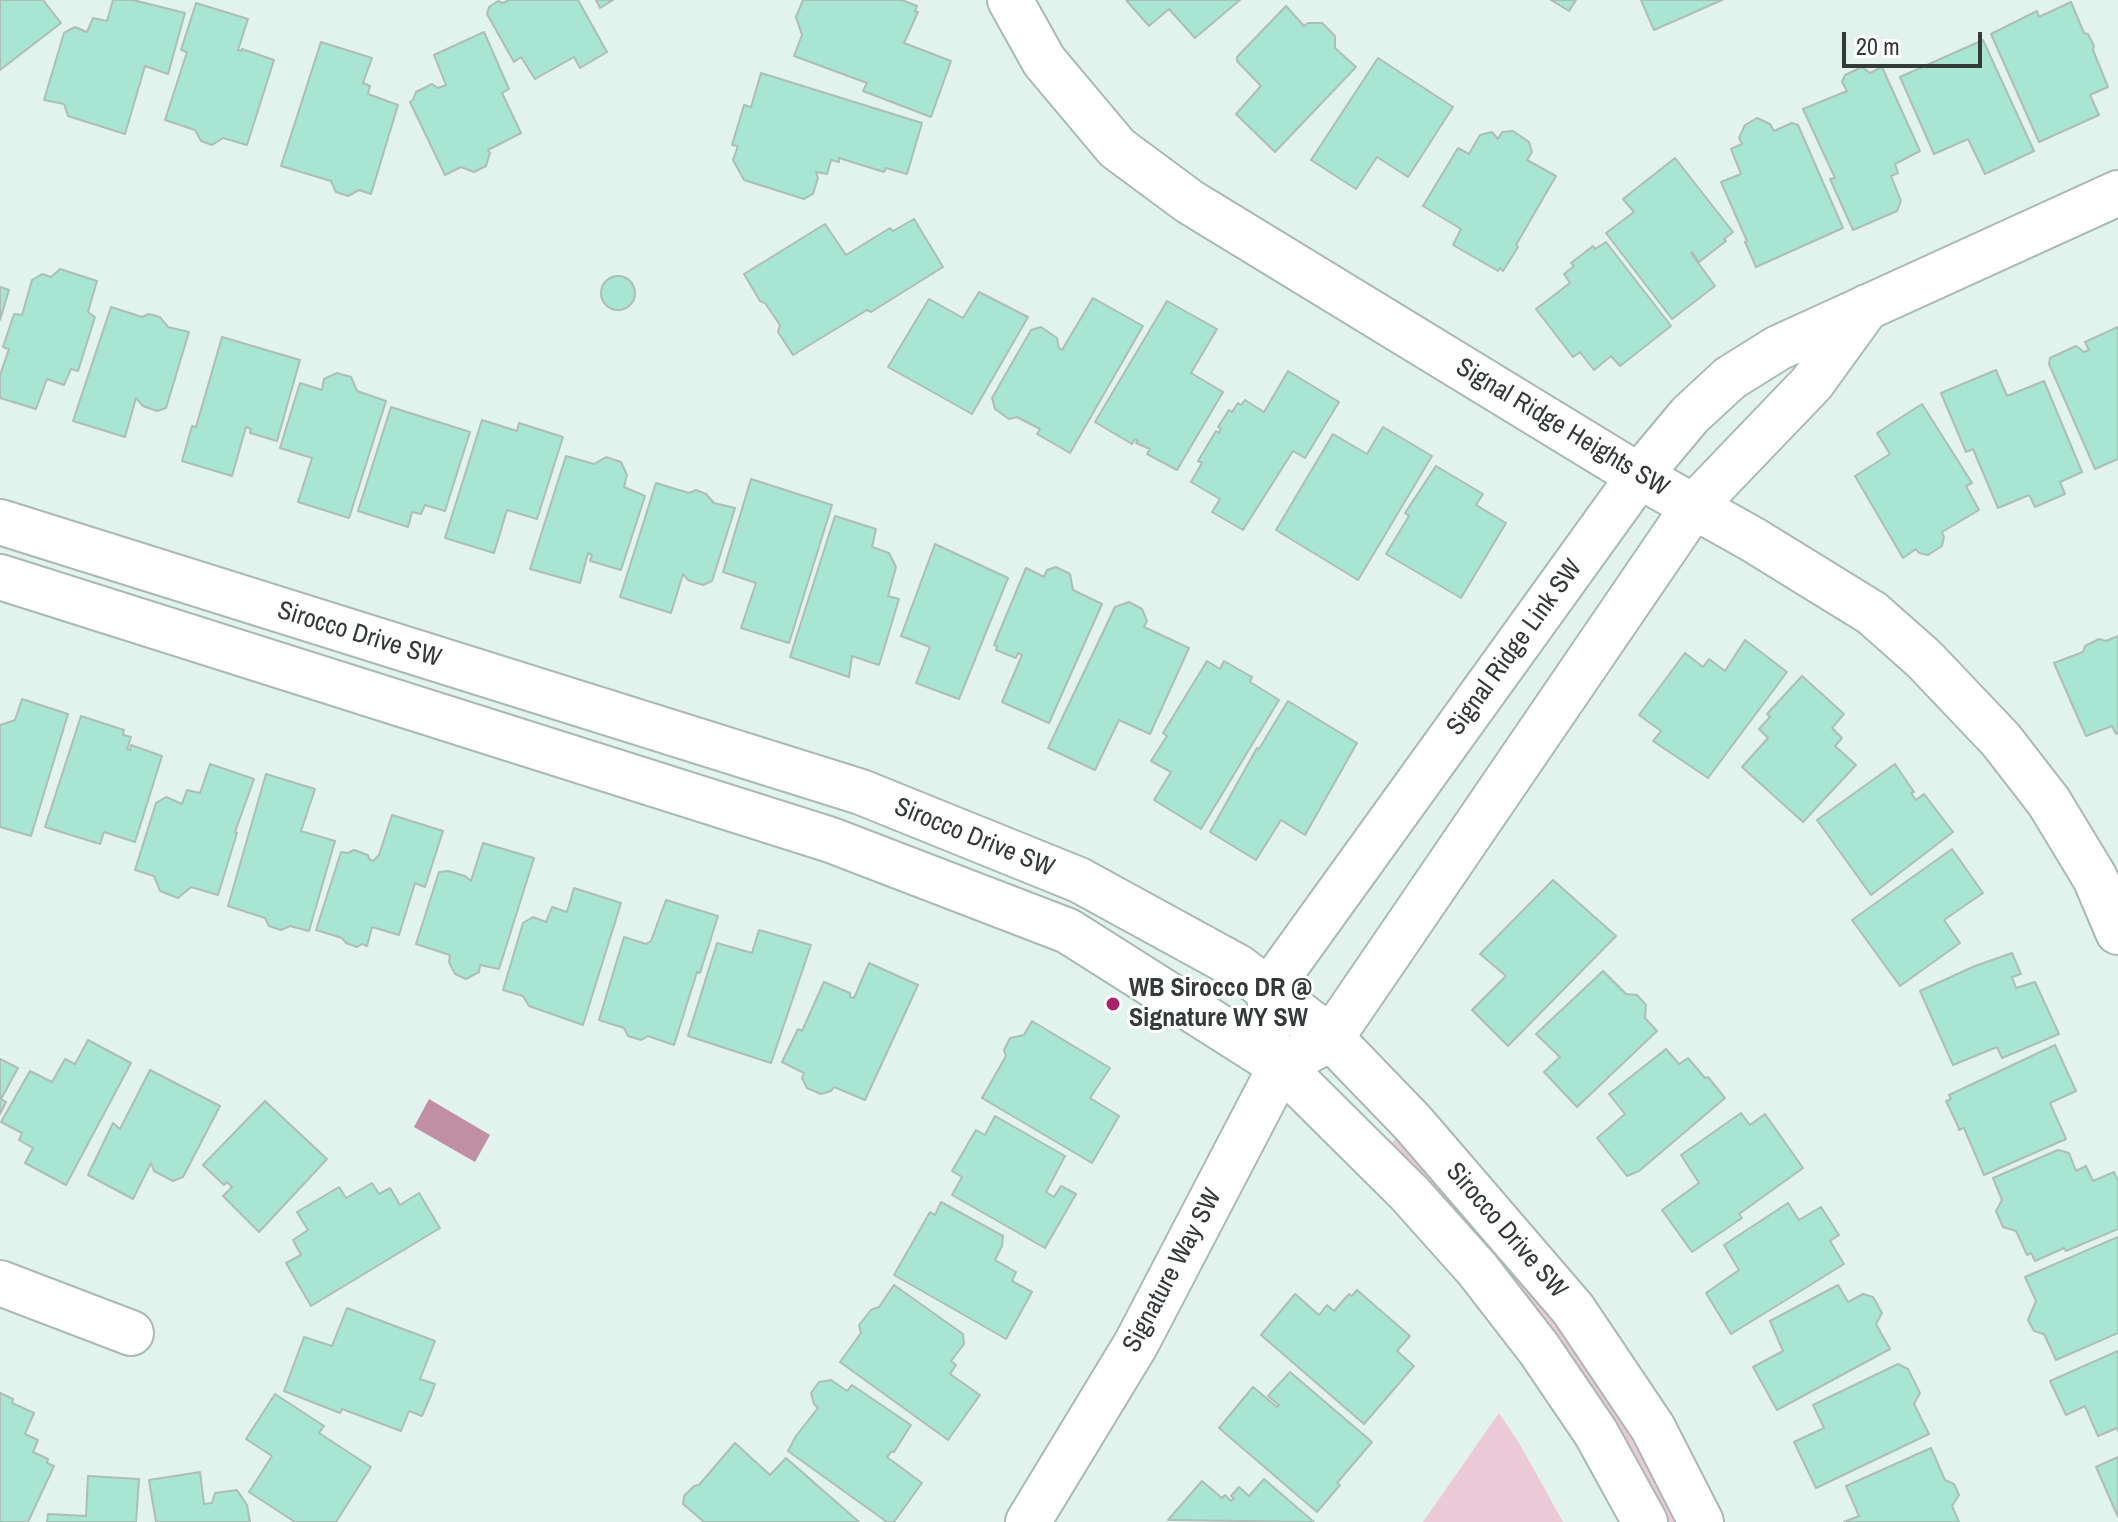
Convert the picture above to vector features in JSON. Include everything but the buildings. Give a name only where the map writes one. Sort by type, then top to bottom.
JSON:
[{"type":"street","name":"Signal Ridge Heights SW","points":[[1010,0],[1044,61],[1117,148],[1190,202],[1639,476],[1872,613],[1924,659],[2011,753],[2107,873],[2118,932]]},
{"type":"street","name":"Signal Ridge Link SW","points":[[1268,991],[1639,476],[1690,415],[1730,378],[1778,348],[2118,193]]},
{"type":"street","name":"Signal Ridge Link SW","points":[[1331,1038],[1694,506],[1812,383],[1867,307]]},
{"type":"street","name":"Sirocco Drive SW","points":[[0,522],[861,792],[1079,880],[1238,967],[1331,1038],[1413,1123],[1573,1309],[1653,1428],[1701,1522]]},
{"type":"street","name":"Sirocco Drive SW","points":[[0,577],[831,840],[1068,931],[1281,1066],[1409,1193],[1477,1269],[1539,1349],[1596,1433],[1645,1522]]},
{"type":"street","points":[[1268,991],[1281,1066],[1331,1038]]},
{"type":"street","name":"Signature Way SW","points":[[1028,1522],[1136,1344],[1281,1066]]},
{"type":"street","points":[[0,1283],[131,1333]]},
{"type":"shaded area","points":[[429,1099],[490,1135],[475,1162],[414,1127]]},
{"type":"shaded area","points":[[1403,1133],[1546,1295],[1685,1522],[1661,1522],[1384,1149]]},
{"type":"shaded area","points":[[1499,1413],[1563,1522],[1423,1522]]},
{"type":"place","name":"WB Sirocco DR @ Signature WY SW","points":[[1113,1004]]}]
